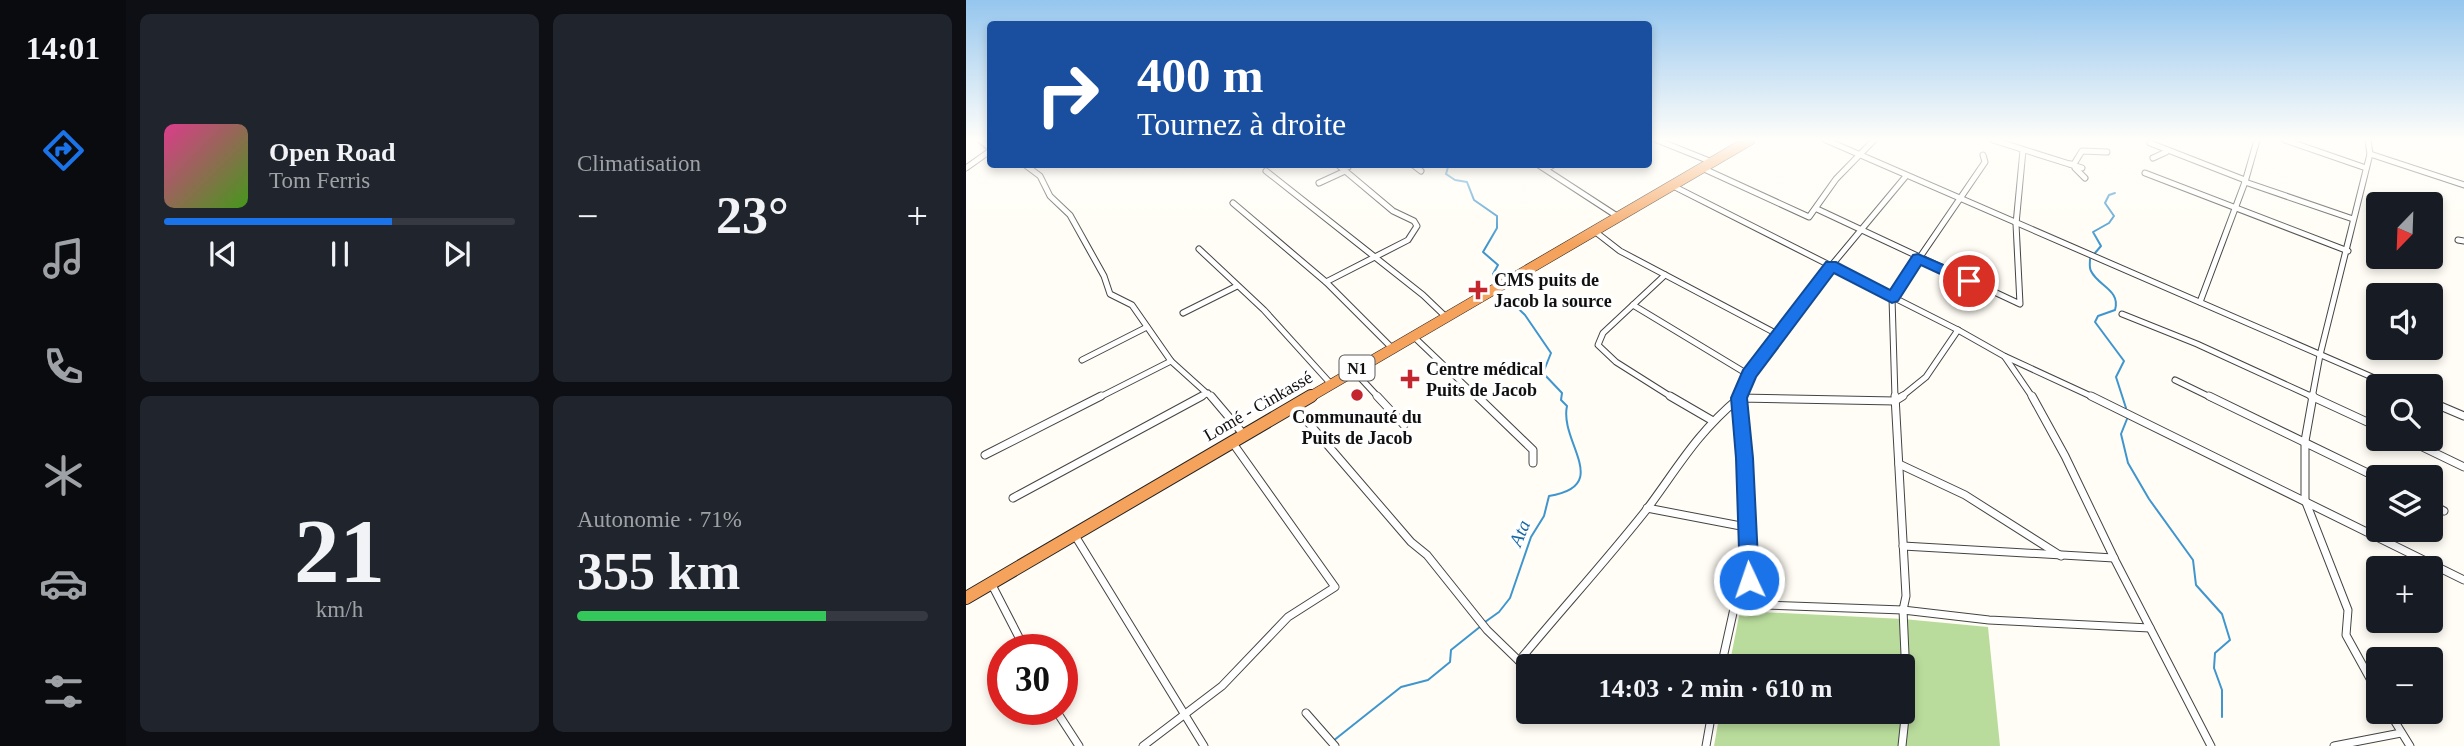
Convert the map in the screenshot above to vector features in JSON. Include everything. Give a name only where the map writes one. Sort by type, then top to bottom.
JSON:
[{"type":"highway","name":"Lomé - Cinkassé","points":[[966,598],[1690,175]]},
{"type":"street","points":[[1038,175],[1050,195],[1070,215],[1104,276],[1110,294],[1132,305],[1171,361],[1208,393],[1244,435]]},
{"type":"street","points":[[1271,175],[1423,295],[1446,317]]},
{"type":"street","points":[[1319,183],[1333,175]]},
{"type":"street","points":[[1326,282],[1408,240],[1417,226],[1414,221],[1393,211],[1355,175]]},
{"type":"street","points":[[1554,175],[1617,216]]},
{"type":"street","points":[[1722,175],[1746,190],[1809,216],[1840,175]]},
{"type":"street","points":[[1902,746],[1905,726],[1903,610],[1906,596],[1892,298],[1976,175]]},
{"type":"street","points":[[1816,209],[1918,259],[2020,304],[2016,224],[2019,175]]},
{"type":"street","points":[[2082,175],[2085,178]]},
{"type":"street","points":[[2150,175],[2348,251]]},
{"type":"street","points":[[2229,175],[2353,219]]},
{"type":"street","points":[[2200,302],[2247,175]]},
{"type":"street","points":[[2364,175],[2348,251],[2320,355],[2305,442],[2305,500],[2348,610],[2346,635],[2366,671]]},
{"type":"street","points":[[2433,175],[2464,185]]},
{"type":"street","points":[[1525,654],[1647,508],[1690,446],[1739,398],[1749,375],[1779,335],[1831,266],[1906,176],[2366,375]]},
{"type":"street","points":[[1671,186],[1958,330],[2004,356],[2305,500],[2464,580]]},
{"type":"street","points":[[1233,203],[1326,282],[1392,348]]},
{"type":"street","points":[[1593,230],[1620,251],[1779,335]]},
{"type":"street","points":[[1199,249],[1264,310],[1331,384]]},
{"type":"street","points":[[1665,275],[1602,333],[1598,339],[1600,351],[1713,421]]},
{"type":"street","points":[[1183,313],[1237,286]]},
{"type":"street","points":[[1633,305],[1749,375]]},
{"type":"street","points":[[2122,314],[2197,344],[2366,421]]},
{"type":"street","points":[[1082,360],[1147,327]]},
{"type":"street","points":[[1739,398],[1895,401],[1910,394],[1927,377],[1951,336],[1958,330]]},
{"type":"street","points":[[1413,336],[1524,439],[1533,450],[1533,463]]},
{"type":"street","points":[[2004,356],[2037,402],[2072,466],[2114,558],[2211,746]]},
{"type":"street","points":[[985,456],[1171,361]]},
{"type":"street","points":[[1354,371],[1404,425]]},
{"type":"street","points":[[2175,380],[2366,472]]},
{"type":"street","points":[[1013,498],[1208,393]]},
{"type":"street","points":[[1724,654],[1735,604],[1749,580],[1745,458],[1739,398]]},
{"type":"street","points":[[1294,405],[1411,542],[1427,555],[1487,630],[1516,658]]},
{"type":"street","points":[[2443,407],[2464,416]]},
{"type":"street","points":[[1143,746],[1222,686],[1287,617],[1335,587],[1231,442]]},
{"type":"street","points":[[2431,451],[2464,467]]},
{"type":"street","points":[[1899,464],[1965,495],[2062,557]]},
{"type":"street","points":[[1647,508],[1746,527]]},
{"type":"street","points":[[1074,534],[1204,746]]},
{"type":"street","points":[[1903,546],[2114,558]]},
{"type":"street","points":[[991,583],[1017,634]]},
{"type":"street","points":[[1735,604],[1903,610],[1990,620],[2150,628]]},
{"type":"street","points":[[1306,713],[1333,743]]},
{"type":"street","points":[[1706,746],[1710,724]]},
{"type":"street","points":[[2396,724],[2410,746]]},
{"type":"street","points":[[1065,725],[1079,746]]},
{"type":"street","points":[[2334,746],[2401,733]]},
{"type":"green space","points":[[1740,611],[1903,619],[1988,627],[2000,746],[1714,746],[1718,724],[1915,724],[1915,654],[1732,654]]},
{"type":"waterway","name":"Ata","points":[[1447,175],[1455,180],[1467,182],[1474,200],[1497,216],[1497,228],[1483,252],[1498,265],[1493,274],[1494,283]]},
{"type":"waterway","points":[[2095,253],[2101,246],[2093,232],[2109,223],[2114,216],[2105,203],[2109,195],[2115,193]]},
{"type":"waterway","points":[[2090,259],[2094,276],[2115,298],[2115,310],[2098,316],[2095,322],[2124,361],[2116,377],[2126,408]]},
{"type":"waterway","name":"Ata","points":[[1485,622],[1499,612],[1510,598],[1531,537],[1544,516],[1549,496],[1568,491],[1578,483],[1581,473],[1567,420],[1567,406],[1561,400],[1562,393],[1543,373],[1551,353],[1525,315],[1500,291]]},
{"type":"waterway","points":[[2127,419],[2121,434],[2128,463],[2149,499],[2193,560],[2196,585],[2222,614],[2230,640],[2215,653],[2214,668],[2222,690],[2222,717]]},
{"type":"waterway","name":"Ata","points":[[1333,741],[1401,687],[1428,680],[1450,662],[1451,650],[1481,626]]},
{"type":"place","name":"CMS puits de Jacob la source","points":[[1478,290]]},
{"type":"place","name":"Centre médical Puits de Jacob","points":[[1410,379]]},
{"type":"place","name":"Communauté du Puits de Jacob","points":[[1357,395]]},
{"type":"route","points":[[1749,580],[1745,458],[1739,398],[1749,375],[1831,266],[1892,298],[1918,259],[1969,281]]}]
